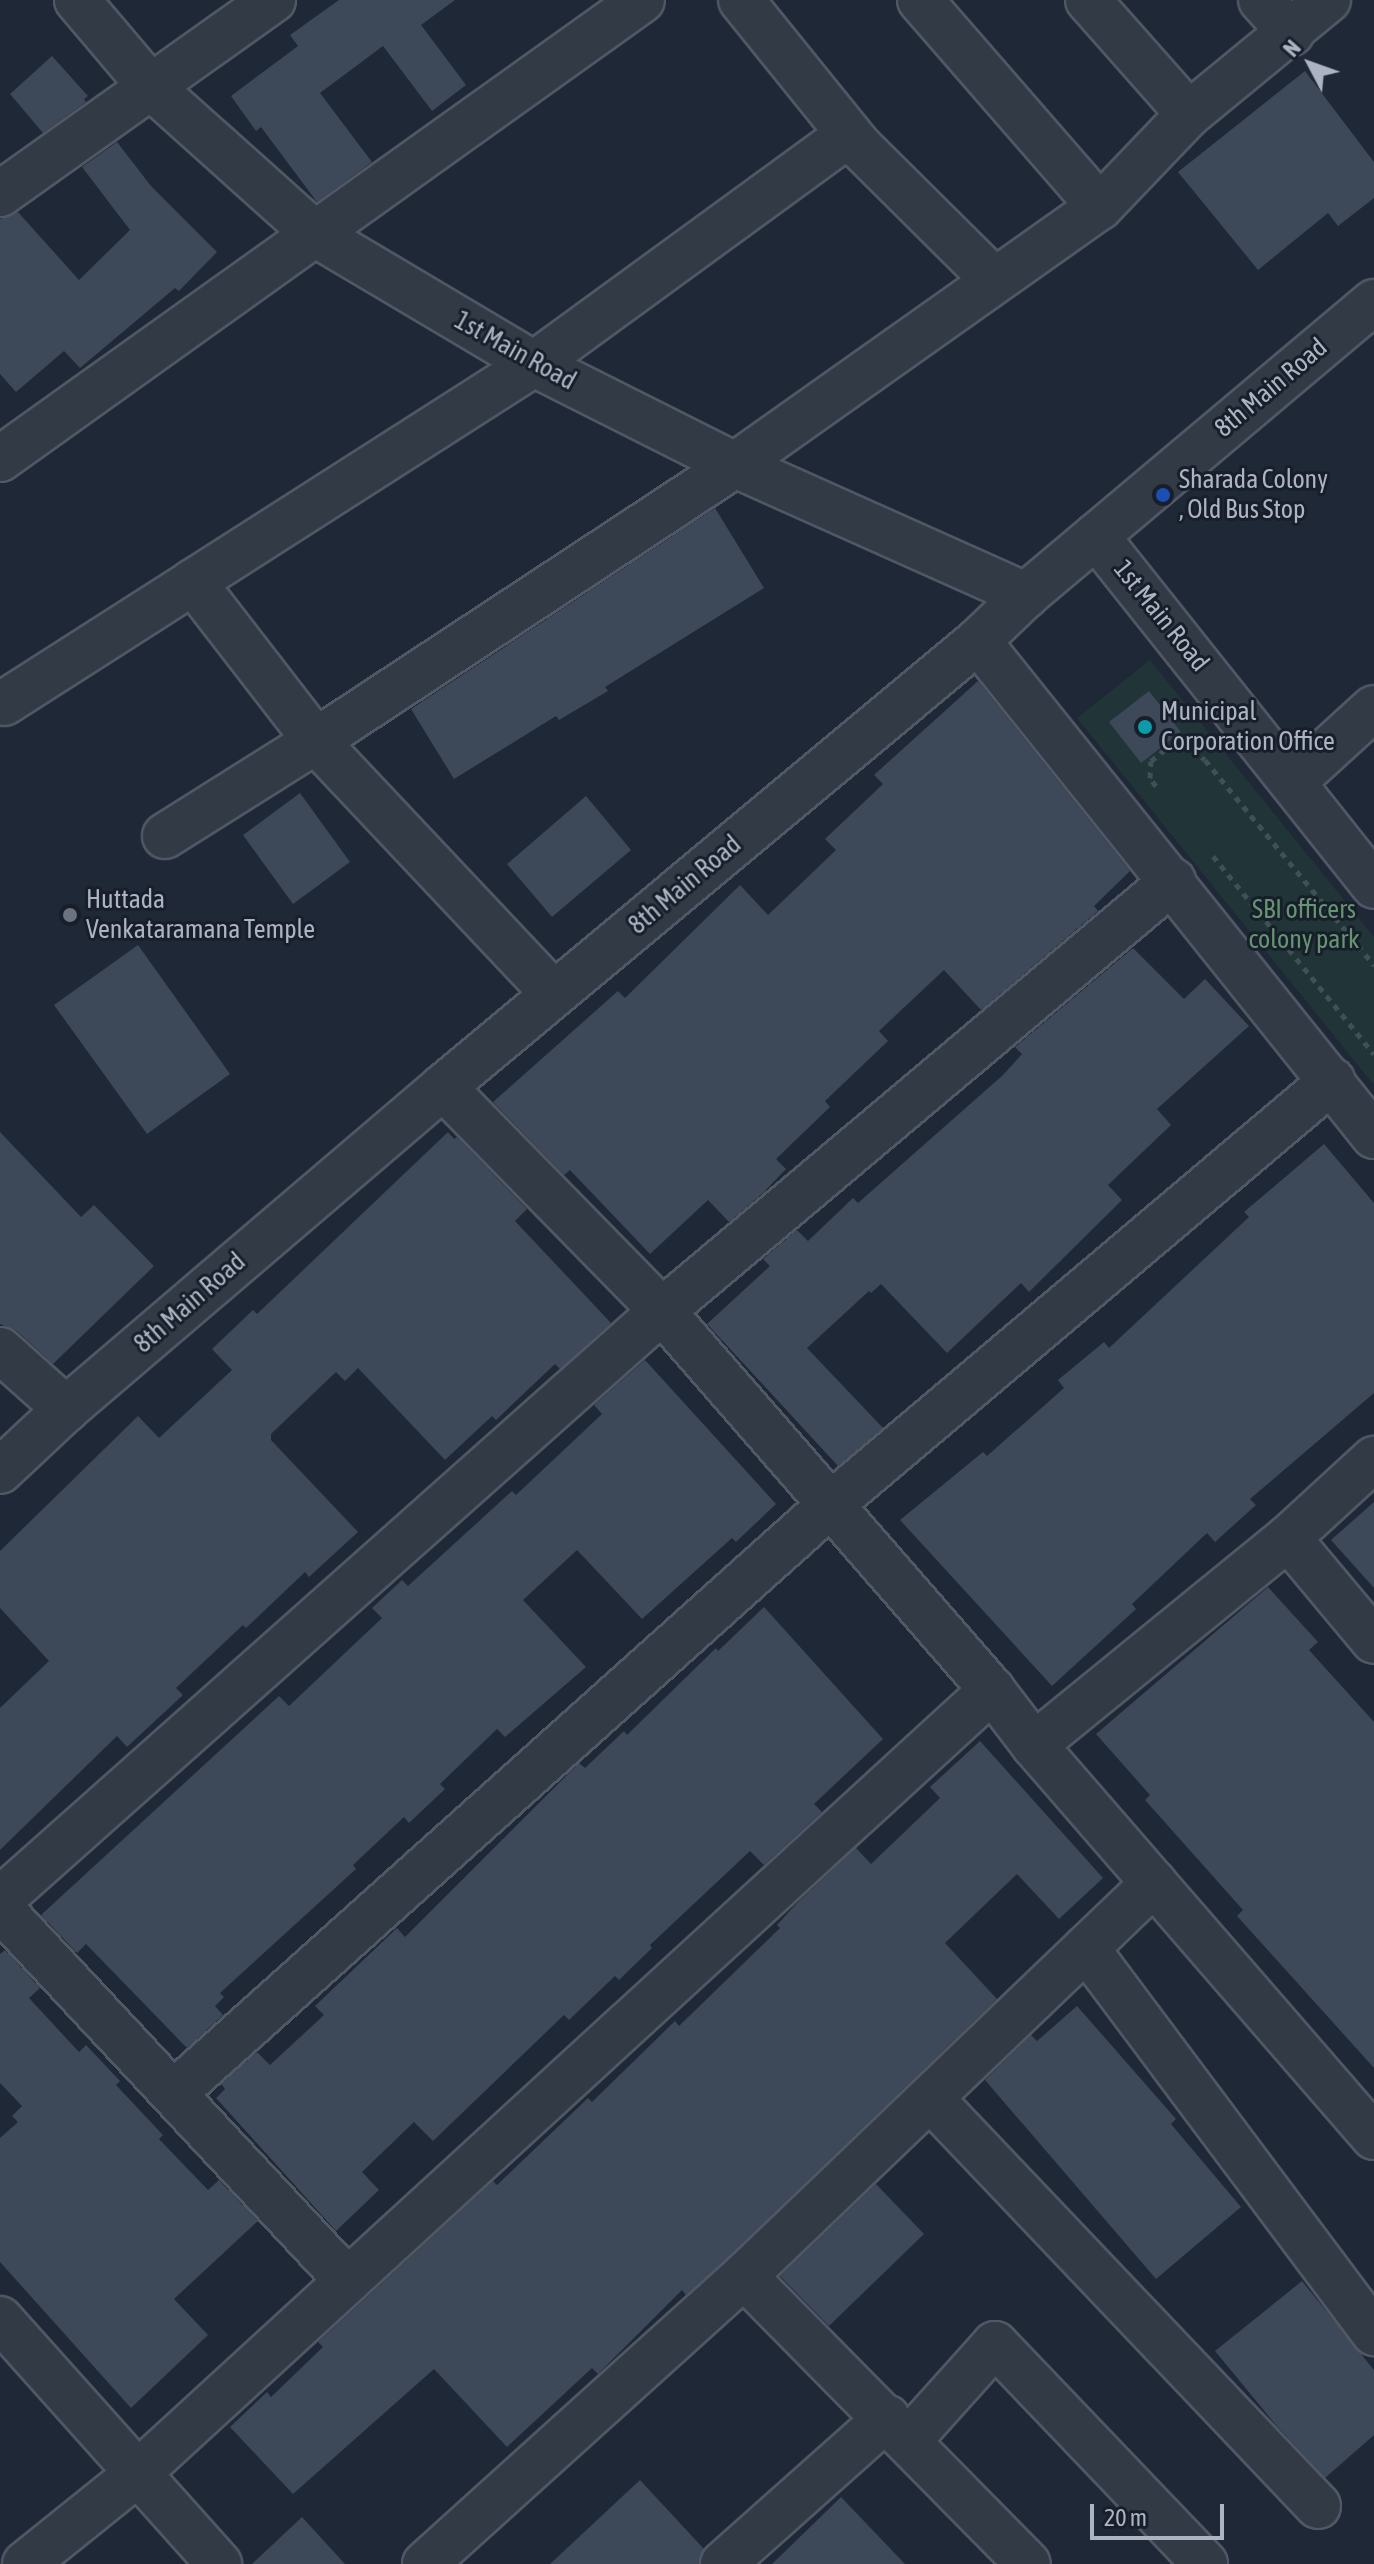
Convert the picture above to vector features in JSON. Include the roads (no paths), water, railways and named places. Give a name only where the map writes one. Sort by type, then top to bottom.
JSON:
[{"type":"street","name":"1st Main Road","points":[[77,0],[149,85],[315,234],[534,364],[735,465],[1026,595]]},
{"type":"street","points":[[0,194],[149,85],[273,0]]},
{"type":"street","points":[[0,459],[642,0]]},
{"type":"street","points":[[741,0],[849,134],[994,280]]},
{"type":"street","points":[[920,0],[1100,207]]},
{"type":"street","points":[[1088,0],[1189,114]]},
{"type":"street","points":[[1261,0],[1291,33]]},
{"type":"street","points":[[165,836],[316,741],[735,465],[1100,207],[1189,114],[1328,0]]},
{"type":"street","points":[[4,703],[534,364],[849,134]]},
{"type":"street","name":"8th Main Road","points":[[0,1471],[66,1409],[443,1087],[978,641],[1026,595],[1374,302]]},
{"type":"street","name":"1st Main Road","points":[[1096,536],[1294,781],[1374,886]]},
{"type":"street","points":[[193,582],[316,741],[554,994]]},
{"type":"street","points":[[978,641],[1374,1136]]},
{"type":"street","points":[[1294,781],[1374,708]]},
{"type":"street","points":[[0,1900],[662,1311],[1173,881]]},
{"type":"street","points":[[174,2093],[829,1506],[1332,1081]]},
{"type":"street","points":[[443,1087],[662,1311],[992,1690],[1034,1745],[1374,2137]]},
{"type":"street","points":[[0,1350],[66,1409]]},
{"type":"street","points":[[1034,1745],[1288,1538],[1374,1459]]},
{"type":"street","points":[[1288,1538],[1374,1641]]},
{"type":"street","points":[[25,2564],[138,2473],[346,2279],[992,1690]]},
{"type":"street","points":[[425,2564],[744,2276],[1154,1883]]},
{"type":"street","points":[[0,1908],[346,2279]]},
{"type":"street","points":[[1086,1948],[1374,2333]]},
{"type":"street","points":[[930,2098],[1318,2506]]},
{"type":"street","points":[[744,2276],[1028,2564]]},
{"type":"street","points":[[0,2319],[219,2564]]},
{"type":"street","points":[[723,2564],[898,2430],[995,2344],[1205,2564]]},
{"type":"place","name":"Sharada Colony , Old Bus Stop","points":[[1163,495]]},
{"type":"place","name":"Municipal Corporation Office","points":[[1145,727]]},
{"type":"place","name":"Huttada Venkataramana Temple","points":[[70,915]]},
{"type":"park label","name":"SBI officers colony park","points":[[1304,925]]}]
